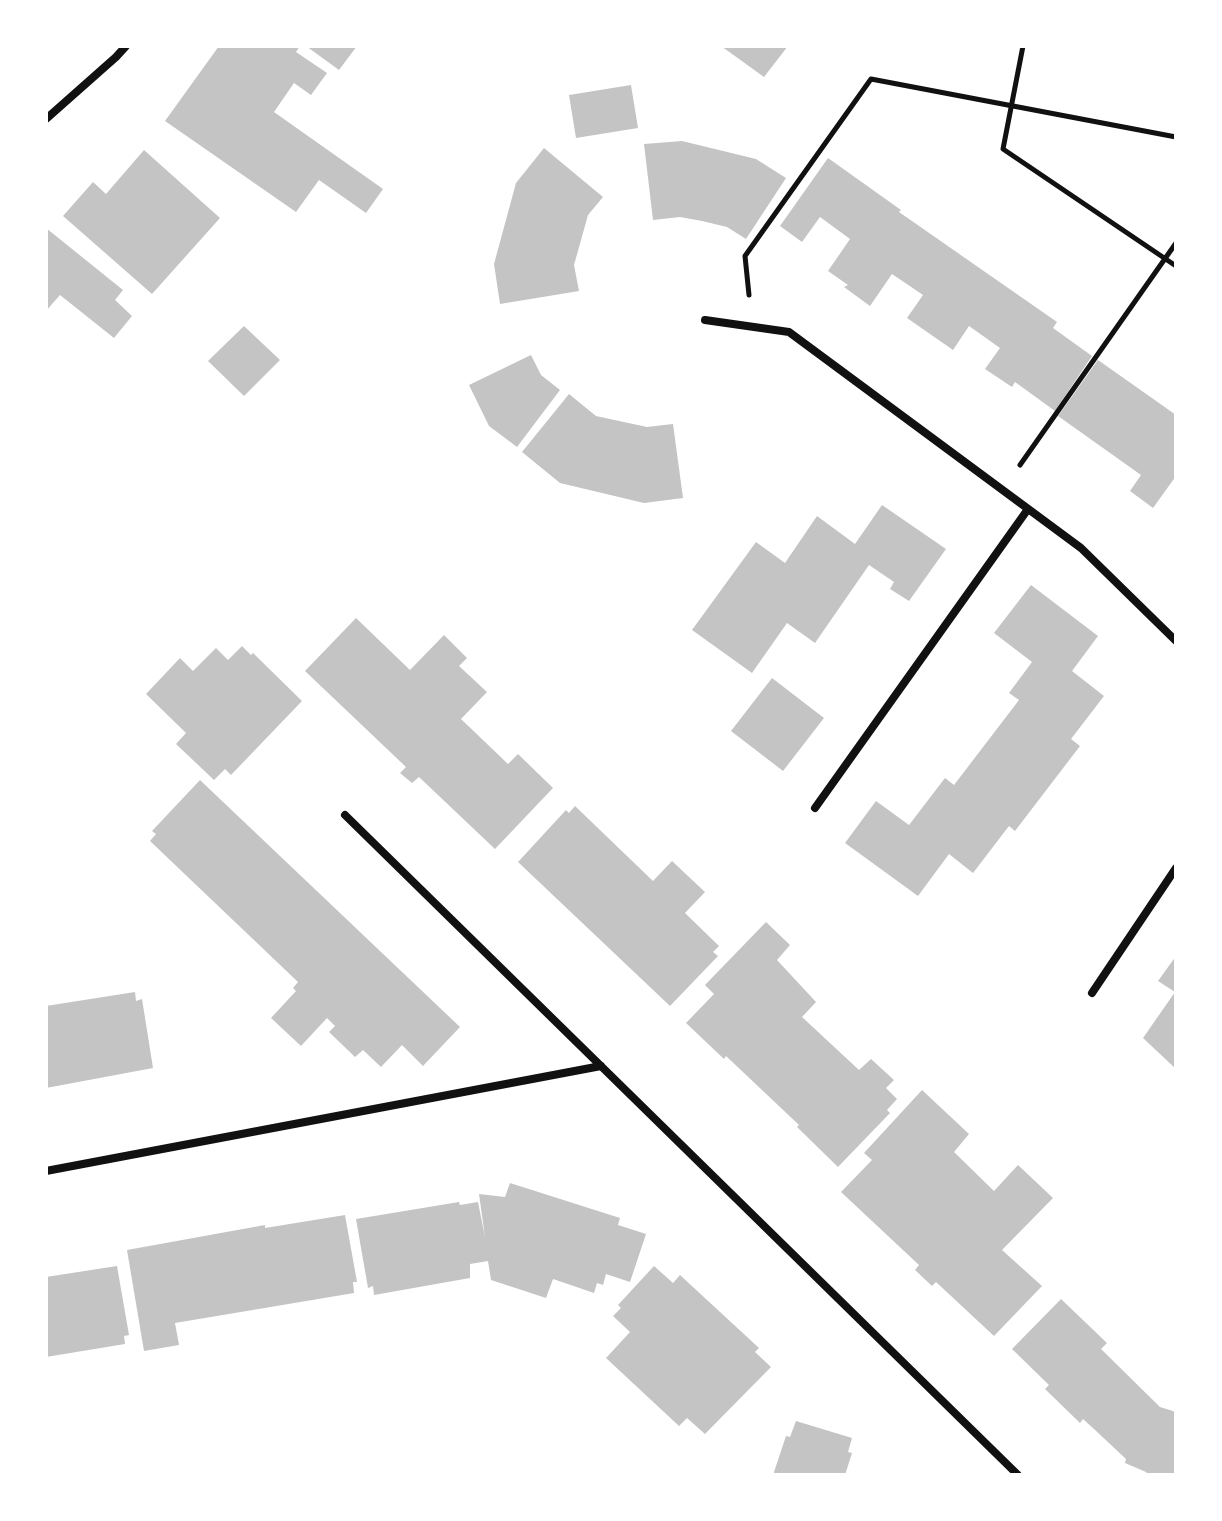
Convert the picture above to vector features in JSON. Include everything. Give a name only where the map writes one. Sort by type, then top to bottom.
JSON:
[{"type":"street","points":[[46,119],[126,46]]},
{"type":"street","points":[[705,320],[789,332],[1081,548],[1176,641]]},
{"type":"street","points":[[815,808],[1028,509]]},
{"type":"street","points":[[345,815],[1018,1475]]},
{"type":"street","points":[[1092,993],[1176,868]]},
{"type":"street","points":[[46,1171],[601,1066]]},
{"type":"path","points":[[1023,46],[1003,149],[1176,266]]},
{"type":"path","points":[[753,325],[745,256],[871,79],[1176,137]]},
{"type":"path","points":[[1002,490],[1176,243]]},
{"type":"building","points":[[219,46],[300,46],[296,52],[327,73],[311,95],[294,83],[274,112],[383,189],[366,213],[319,180],[296,212],[165,121]]},
{"type":"building","points":[[306,46],[357,46],[339,70]]},
{"type":"building","points":[[721,46],[788,46],[764,77]]},
{"type":"building","points":[[631,85],[638,128],[576,138],[569,95]]},
{"type":"building","points":[[682,141],[756,159],[786,178],[746,239],[727,227],[702,221],[680,217],[653,220],[644,144]]},
{"type":"building","points":[[544,148],[603,197],[588,215],[574,265],[579,291],[500,304],[494,264],[516,183]]},
{"type":"building","points":[[144,150],[220,218],[152,294],[63,216],[93,182],[106,194]]},
{"type":"building","points":[[828,158],[901,210],[899,212],[1057,322],[1053,328],[1092,356],[1055,411],[1015,382],[1012,387],[985,369],[1000,348],[969,326],[953,350],[907,318],[923,295],[892,274],[870,306],[844,287],[848,285],[828,271],[850,239],[820,217],[802,242],[780,226]]},
{"type":"building","points":[[46,228],[123,290],[115,300],[132,316],[114,338],[60,295],[46,311]]},
{"type":"building","points":[[244,326],[280,360],[244,396],[208,361]]},
{"type":"building","points":[[531,355],[541,375],[560,390],[517,447],[489,426],[469,385]]},
{"type":"building","points":[[1098,360],[1176,415],[1176,476],[1153,508],[1130,491],[1141,475],[1058,416]]},
{"type":"building","points":[[569,394],[596,416],[647,427],[673,424],[683,498],[644,503],[560,483],[522,452]]},
{"type":"building","points":[[882,505],[946,549],[909,601],[890,589],[894,582],[869,565],[815,643],[787,623],[752,673],[692,630],[756,542],[785,563],[817,516],[855,544]]},
{"type":"building","points":[[1031,585],[1098,636],[1072,671],[1104,696],[1071,739],[1080,746],[1015,831],[1009,826],[973,873],[949,854],[918,896],[845,843],[876,801],[909,825],[945,778],[954,785],[1019,700],[1009,693],[1032,662],[994,633]]},
{"type":"building","points":[[356,618],[410,670],[444,635],[467,658],[459,666],[487,692],[461,719],[508,764],[518,754],[553,788],[495,849],[419,777],[412,783],[400,773],[406,767],[305,671]]},
{"type":"building","points":[[242,646],[302,701],[231,775],[225,769],[214,780],[176,744],[186,733],[146,694],[180,658],[193,671],[216,648],[228,660]]},
{"type":"building","points":[[772,678],[824,718],[783,771],[731,731]]},
{"type":"building","points":[[200,780],[460,1027],[423,1066],[402,1045],[381,1067],[363,1050],[355,1057],[329,1032],[335,1026],[327,1018],[301,1046],[271,1018],[296,991],[293,988],[298,982],[150,841],[156,834],[152,831]]},
{"type":"building","points":[[575,806],[653,881],[672,861],[705,892],[685,913],[719,946],[713,952],[718,956],[670,1006],[518,862],[566,810],[569,813]]},
{"type":"building","points":[[766,922],[790,945],[777,960],[816,1002],[802,1017],[859,1070],[871,1059],[894,1080],[886,1088],[897,1099],[887,1110],[890,1113],[838,1167],[797,1127],[799,1125],[686,1023],[714,994],[705,985]]},
{"type":"building","points":[[1176,956],[1176,1069],[1143,1038],[1175,992],[1158,981]]},
{"type":"building","points":[[135,992],[136,1001],[142,999],[153,1068],[46,1088],[46,1006]]},
{"type":"building","points":[[922,1090],[969,1134],[954,1152],[994,1191],[1018,1165],[1053,1198],[1002,1250],[1042,1286],[994,1336],[936,1282],[932,1286],[915,1270],[919,1265],[841,1192],[872,1160],[864,1153]]},
{"type":"building","points":[[510,1183],[620,1218],[618,1225],[646,1234],[630,1282],[606,1274],[603,1285],[597,1283],[594,1293],[553,1279],[546,1298],[491,1280],[488,1261],[470,1264],[470,1278],[374,1295],[373,1286],[368,1288],[356,1219],[459,1202],[460,1205],[478,1202],[485,1237],[479,1194],[505,1197]]},
{"type":"building","points":[[345,1215],[357,1282],[353,1282],[354,1293],[175,1323],[179,1345],[144,1351],[127,1250],[265,1225],[265,1228]]},
{"type":"building","points":[[117,1266],[129,1335],[124,1336],[125,1344],[46,1357],[46,1277]]},
{"type":"building","points":[[654,1266],[673,1283],[680,1275],[759,1348],[755,1352],[771,1367],[705,1434],[687,1418],[679,1426],[606,1358],[630,1332],[613,1316],[621,1308],[618,1305]]},
{"type":"building","points":[[1061,1299],[1107,1343],[1101,1349],[1160,1407],[1176,1412],[1176,1475],[1148,1475],[1125,1463],[1126,1459],[1094,1429],[1083,1419],[1080,1423],[1045,1389],[1049,1385],[1012,1349]]},
{"type":"building","points":[[796,1421],[852,1438],[848,1452],[852,1453],[845,1475],[773,1475],[786,1436],[790,1437]]}]
